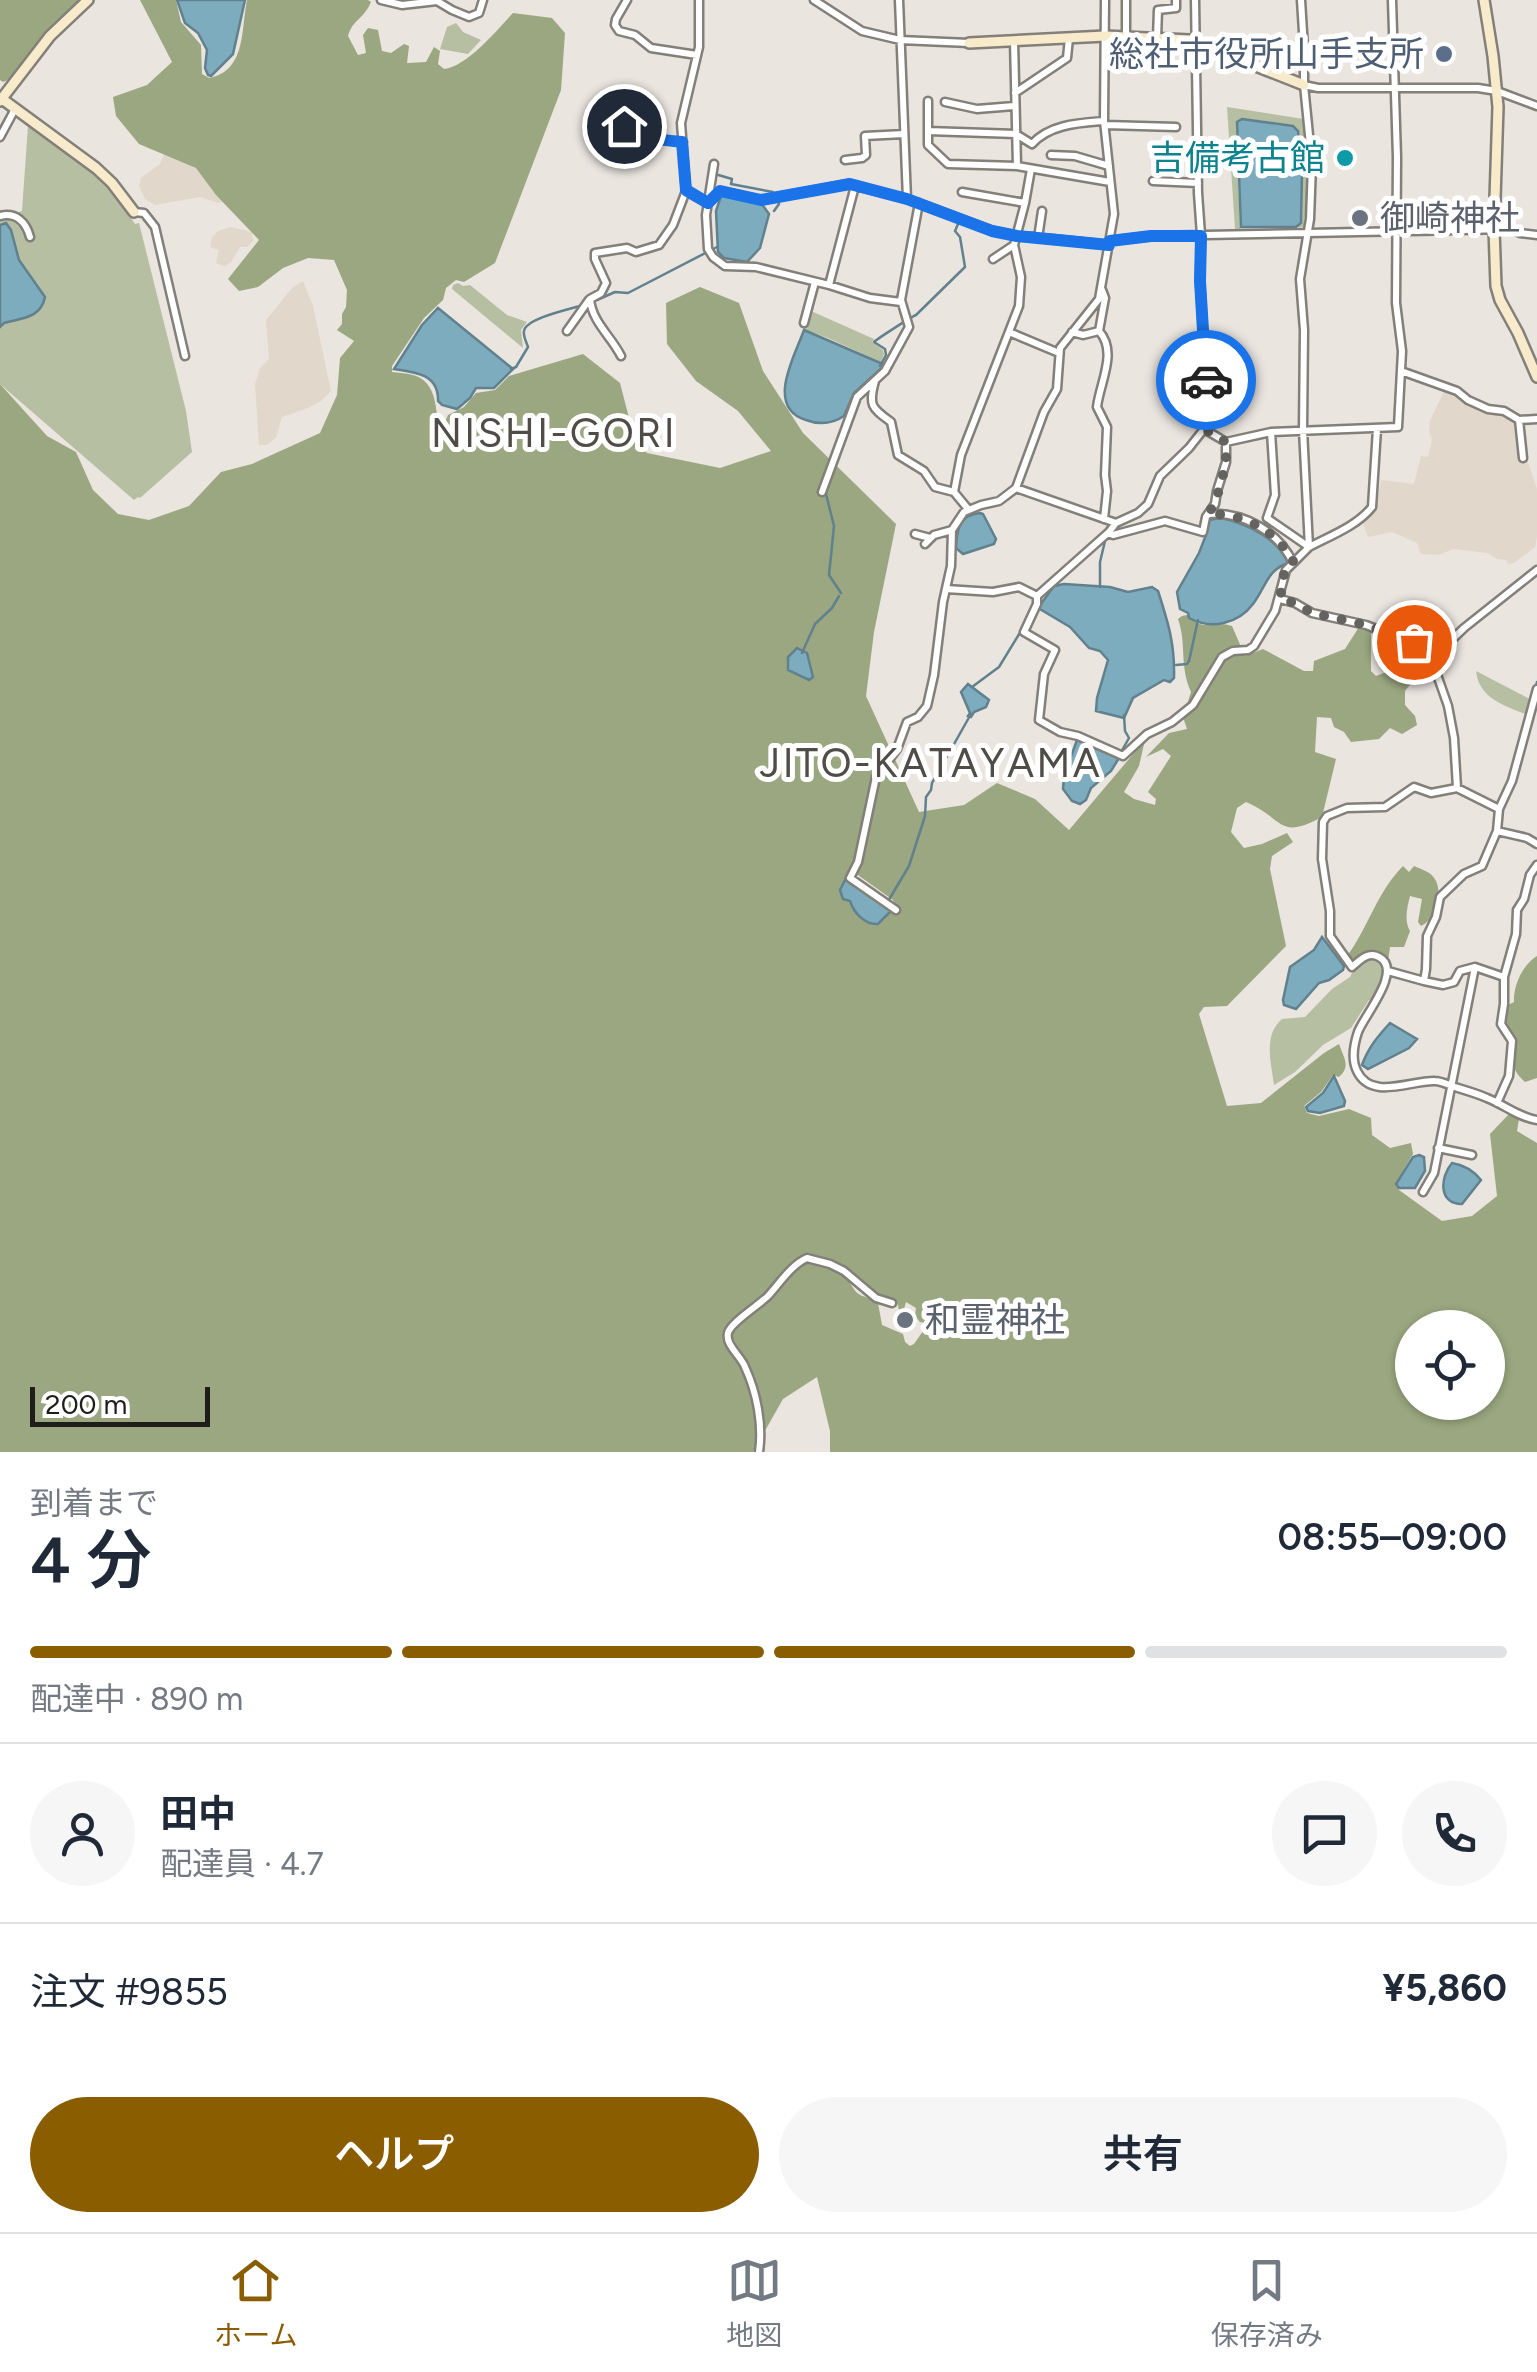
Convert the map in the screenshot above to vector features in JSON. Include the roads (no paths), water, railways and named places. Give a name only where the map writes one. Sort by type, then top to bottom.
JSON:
[{"type":"street","points":[[88,0],[50,36],[1,100],[96,168],[134,212],[144,213],[155,226],[184,356]]},
{"type":"street","points":[[381,0],[402,5],[438,1],[469,17],[480,13],[482,0]]},
{"type":"street","points":[[627,0],[616,19],[619,30],[652,48],[697,55]]},
{"type":"street","points":[[567,330],[606,283],[595,253],[626,248],[636,252],[659,246],[673,225],[686,190],[682,122],[700,34],[699,0]]},
{"type":"street","points":[[814,0],[862,31],[900,40],[969,43],[1105,36],[1196,42],[1304,86],[1468,87],[1497,91],[1537,106]]},
{"type":"street","points":[[899,0],[907,199]]},
{"type":"street","points":[[896,910],[850,878],[858,862],[876,776],[897,749],[907,722],[927,706],[951,566],[952,530],[964,512],[981,504],[999,502],[1016,488],[1056,389],[1059,353],[1099,299],[1102,289],[1114,214],[1104,123],[1106,0]]},
{"type":"street","points":[[1126,0],[1126,37]]},
{"type":"street","points":[[1156,38],[1158,10],[1176,8],[1176,0]]},
{"type":"street","points":[[1036,596],[1116,523],[1142,510],[1160,476],[1204,429],[1195,0]]},
{"type":"street","points":[[1300,0],[1312,165],[1308,233],[1300,278],[1309,547]]},
{"type":"street","points":[[1204,429],[1226,442],[1270,432],[1398,427],[1402,352],[1396,302],[1392,0]]},
{"type":"street","points":[[1484,0],[1497,91],[1496,286],[1537,377]]},
{"type":"street","points":[[1014,93],[1067,58],[1069,38]]},
{"type":"street","points":[[1014,41],[1017,166]]},
{"type":"street","points":[[928,101],[928,144],[948,164],[1017,166],[1110,182]]},
{"type":"street","points":[[945,102],[977,109],[1014,106]]},
{"type":"street","points":[[0,137],[15,109]]},
{"type":"street","points":[[928,131],[1016,134],[1032,144],[1042,132],[1077,124],[1176,127]]},
{"type":"street","points":[[624,126],[636,134],[682,142]]},
{"type":"street","points":[[636,134],[642,152]]},
{"type":"street","points":[[845,160],[866,156],[865,136],[904,134]]},
{"type":"street","points":[[1050,154],[1075,156],[1109,166]]},
{"type":"street","points":[[714,164],[708,203],[708,250],[725,266],[756,267],[870,298],[901,302]]},
{"type":"street","points":[[954,492],[961,454],[1016,318],[1021,277],[1014,246],[1030,168]]},
{"type":"street","points":[[1154,181],[1198,183]]},
{"type":"street","points":[[708,203],[720,191],[761,200],[855,186],[1017,236],[1109,243],[1151,236],[1511,229],[1537,235]]},
{"type":"street","points":[[830,286],[855,186]]},
{"type":"street","points":[[686,190],[708,203]]},
{"type":"street","points":[[962,192],[1024,203]]},
{"type":"street","points":[[822,492],[857,397],[885,370],[910,328],[901,302],[919,203]]},
{"type":"street","points":[[1038,238],[1042,211]]},
{"type":"street","points":[[0,216],[12,215],[22,221],[30,237]]},
{"type":"street","points":[[992,259],[1014,246]]},
{"type":"street","points":[[804,323],[815,282]]},
{"type":"street","points":[[1102,289],[1099,331],[1108,347],[1098,407],[1107,426],[1104,519]]},
{"type":"street","points":[[590,299],[593,315],[621,356]]},
{"type":"street","points":[[1072,332],[1084,335],[1099,331]]},
{"type":"street","points":[[1009,332],[1059,353]]},
{"type":"street","points":[[1400,371],[1457,391],[1468,400],[1519,420],[1537,419]]},
{"type":"street","points":[[875,380],[871,402],[874,410],[891,422],[898,455],[924,471],[935,487],[954,492],[969,510]]},
{"type":"street","points":[[1519,420],[1524,458]]},
{"type":"street","points":[[1036,596],[1037,604],[1024,632],[1055,650],[1044,674],[1038,720],[1119,754],[1128,753],[1147,734],[1194,705],[1222,658],[1233,651],[1248,650],[1261,637],[1280,599],[1284,574],[1309,547],[1366,515],[1372,507],[1377,429]]},
{"type":"street","points":[[1270,432],[1275,496],[1268,518],[1309,547]]},
{"type":"street","points":[[1108,533],[1165,522],[1203,532],[1208,514],[1216,504],[1216,491],[1226,462],[1226,442]]},
{"type":"street","points":[[1016,488],[1116,523]]},
{"type":"street","points":[[1208,514],[1235,516],[1262,529],[1286,548],[1294,563]]},
{"type":"street","points":[[915,534],[928,541],[943,530],[952,530]]},
{"type":"street","points":[[1458,788],[1452,725],[1435,669],[1438,652],[1537,570]]},
{"type":"street","points":[[946,589],[992,592],[1019,587],[1036,596]]},
{"type":"street","points":[[1280,599],[1312,613],[1366,625],[1438,652]]},
{"type":"street","points":[[1424,981],[1428,930],[1436,917],[1440,897],[1464,874],[1482,866],[1496,832],[1498,809],[1512,781],[1537,689]]},
{"type":"street","points":[[1524,736],[1537,740]]},
{"type":"street","points":[[1498,809],[1458,788],[1431,793],[1411,788],[1385,807],[1354,806],[1326,816],[1322,822],[1322,859],[1330,902],[1330,936],[1352,967],[1374,955],[1384,961],[1388,971],[1375,1006],[1358,1034],[1354,1055],[1357,1070],[1366,1082],[1372,1086],[1436,1081],[1537,1120]]},
{"type":"street","points":[[1496,832],[1528,838],[1537,844]]},
{"type":"street","points":[[1497,1103],[1509,1076],[1512,1041],[1501,1024],[1504,977],[1516,934],[1517,910],[1537,865]]},
{"type":"street","points":[[1388,971],[1443,986],[1454,982],[1460,971],[1475,967],[1504,977]]},
{"type":"street","points":[[1423,1192],[1434,1173],[1475,967]]},
{"type":"street","points":[[1438,1148],[1472,1156]]},
{"type":"street","points":[[759,1452],[762,1433],[756,1398],[740,1356],[726,1337],[732,1326],[766,1299],[794,1265],[808,1258],[844,1271],[876,1298],[892,1303]]},
{"type":"water","points":[[177,0],[245,0],[233,54],[211,76],[205,68],[207,50],[198,33],[185,23]]},
{"type":"water","points":[[1242,119],[1293,126],[1298,131],[1301,223],[1296,227],[1241,227],[1237,122]]},
{"type":"water","points":[[725,195],[761,203],[769,214],[760,248],[747,262],[724,258],[718,252],[716,211]]},
{"type":"water","points":[[6,223],[19,260],[45,297],[35,313],[0,327],[0,225]]},
{"type":"water","points":[[438,308],[513,369],[494,388],[476,388],[457,409],[438,401],[434,385],[424,376],[394,369],[422,325]]},
{"type":"water","points":[[804,330],[885,365],[854,393],[844,416],[835,421],[806,420],[787,404],[786,379]]},
{"type":"water","points":[[980,513],[996,539],[994,544],[963,554],[956,548],[961,524]]},
{"type":"water","points":[[1222,518],[1261,533],[1277,546],[1288,563],[1271,575],[1247,611],[1224,623],[1206,624],[1189,618],[1180,609],[1177,592],[1199,553],[1208,520]]},
{"type":"water","points":[[1054,586],[1128,592],[1152,587],[1158,591],[1170,633],[1174,678],[1133,698],[1124,718],[1096,711],[1108,660],[1100,651],[1089,648],[1070,627],[1038,608]]},
{"type":"water","points":[[797,648],[807,653],[813,677],[809,680],[788,670],[788,657]]},
{"type":"water","points":[[968,684],[989,700],[986,707],[971,717],[961,692]]},
{"type":"water","points":[[1077,740],[1119,758],[1080,804],[1072,801],[1063,789]]},
{"type":"water","points":[[845,880],[891,911],[878,924],[864,920],[850,901],[843,899],[840,890]]},
{"type":"water","points":[[1322,937],[1343,970],[1319,983],[1296,1009],[1284,1005],[1290,967],[1314,950]]},
{"type":"water","points":[[1390,1023],[1417,1039],[1409,1048],[1368,1069],[1362,1065],[1364,1059]]},
{"type":"water","points":[[1334,1076],[1344,1106],[1320,1113],[1308,1111],[1306,1107],[1323,1093]]},
{"type":"water","points":[[1413,1157],[1424,1157],[1425,1171],[1415,1188],[1399,1188],[1396,1184]]},
{"type":"water","points":[[1452,1163],[1468,1168],[1481,1180],[1462,1204],[1445,1195],[1445,1175]]},
{"type":"waterway","points":[[715,174],[732,179],[731,184],[773,192]]},
{"type":"waterway","points":[[774,211],[778,200]]},
{"type":"waterway","points":[[880,366],[885,349],[874,342],[916,315],[965,267],[960,237],[955,231],[958,224]]},
{"type":"waterway","points":[[597,300],[615,292],[628,293],[717,247]]},
{"type":"waterway","points":[[511,369],[528,347],[524,335],[527,326],[583,305]]},
{"type":"waterway","points":[[825,490],[834,526],[829,575],[841,593]]},
{"type":"waterway","points":[[1100,587],[1105,541]]},
{"type":"waterway","points":[[802,653],[815,624],[839,596]]},
{"type":"waterway","points":[[1176,665],[1189,661],[1198,620]]},
{"type":"waterway","points":[[972,687],[999,667],[1021,631]]},
{"type":"waterway","points":[[1517,753],[1537,682]]},
{"type":"waterway","points":[[887,903],[909,866],[932,783],[971,714]]},
{"type":"waterway","points":[[1120,754],[1129,738],[1124,715]]},
{"type":"place","name":"総社市役所山手支所","points":[[1444,54]]},
{"type":"place","name":"吉備考古館","points":[[1345,158]]},
{"type":"place","name":"御崎神社","points":[[1360,218]]},
{"type":"place","name":"和霊神社","points":[[905,1320]]},
{"type":"district","name":"NISHI-GORI","points":[[554,433]]},
{"type":"district","name":"JITO-KATAYAMA","points":[[931,763]]}]
